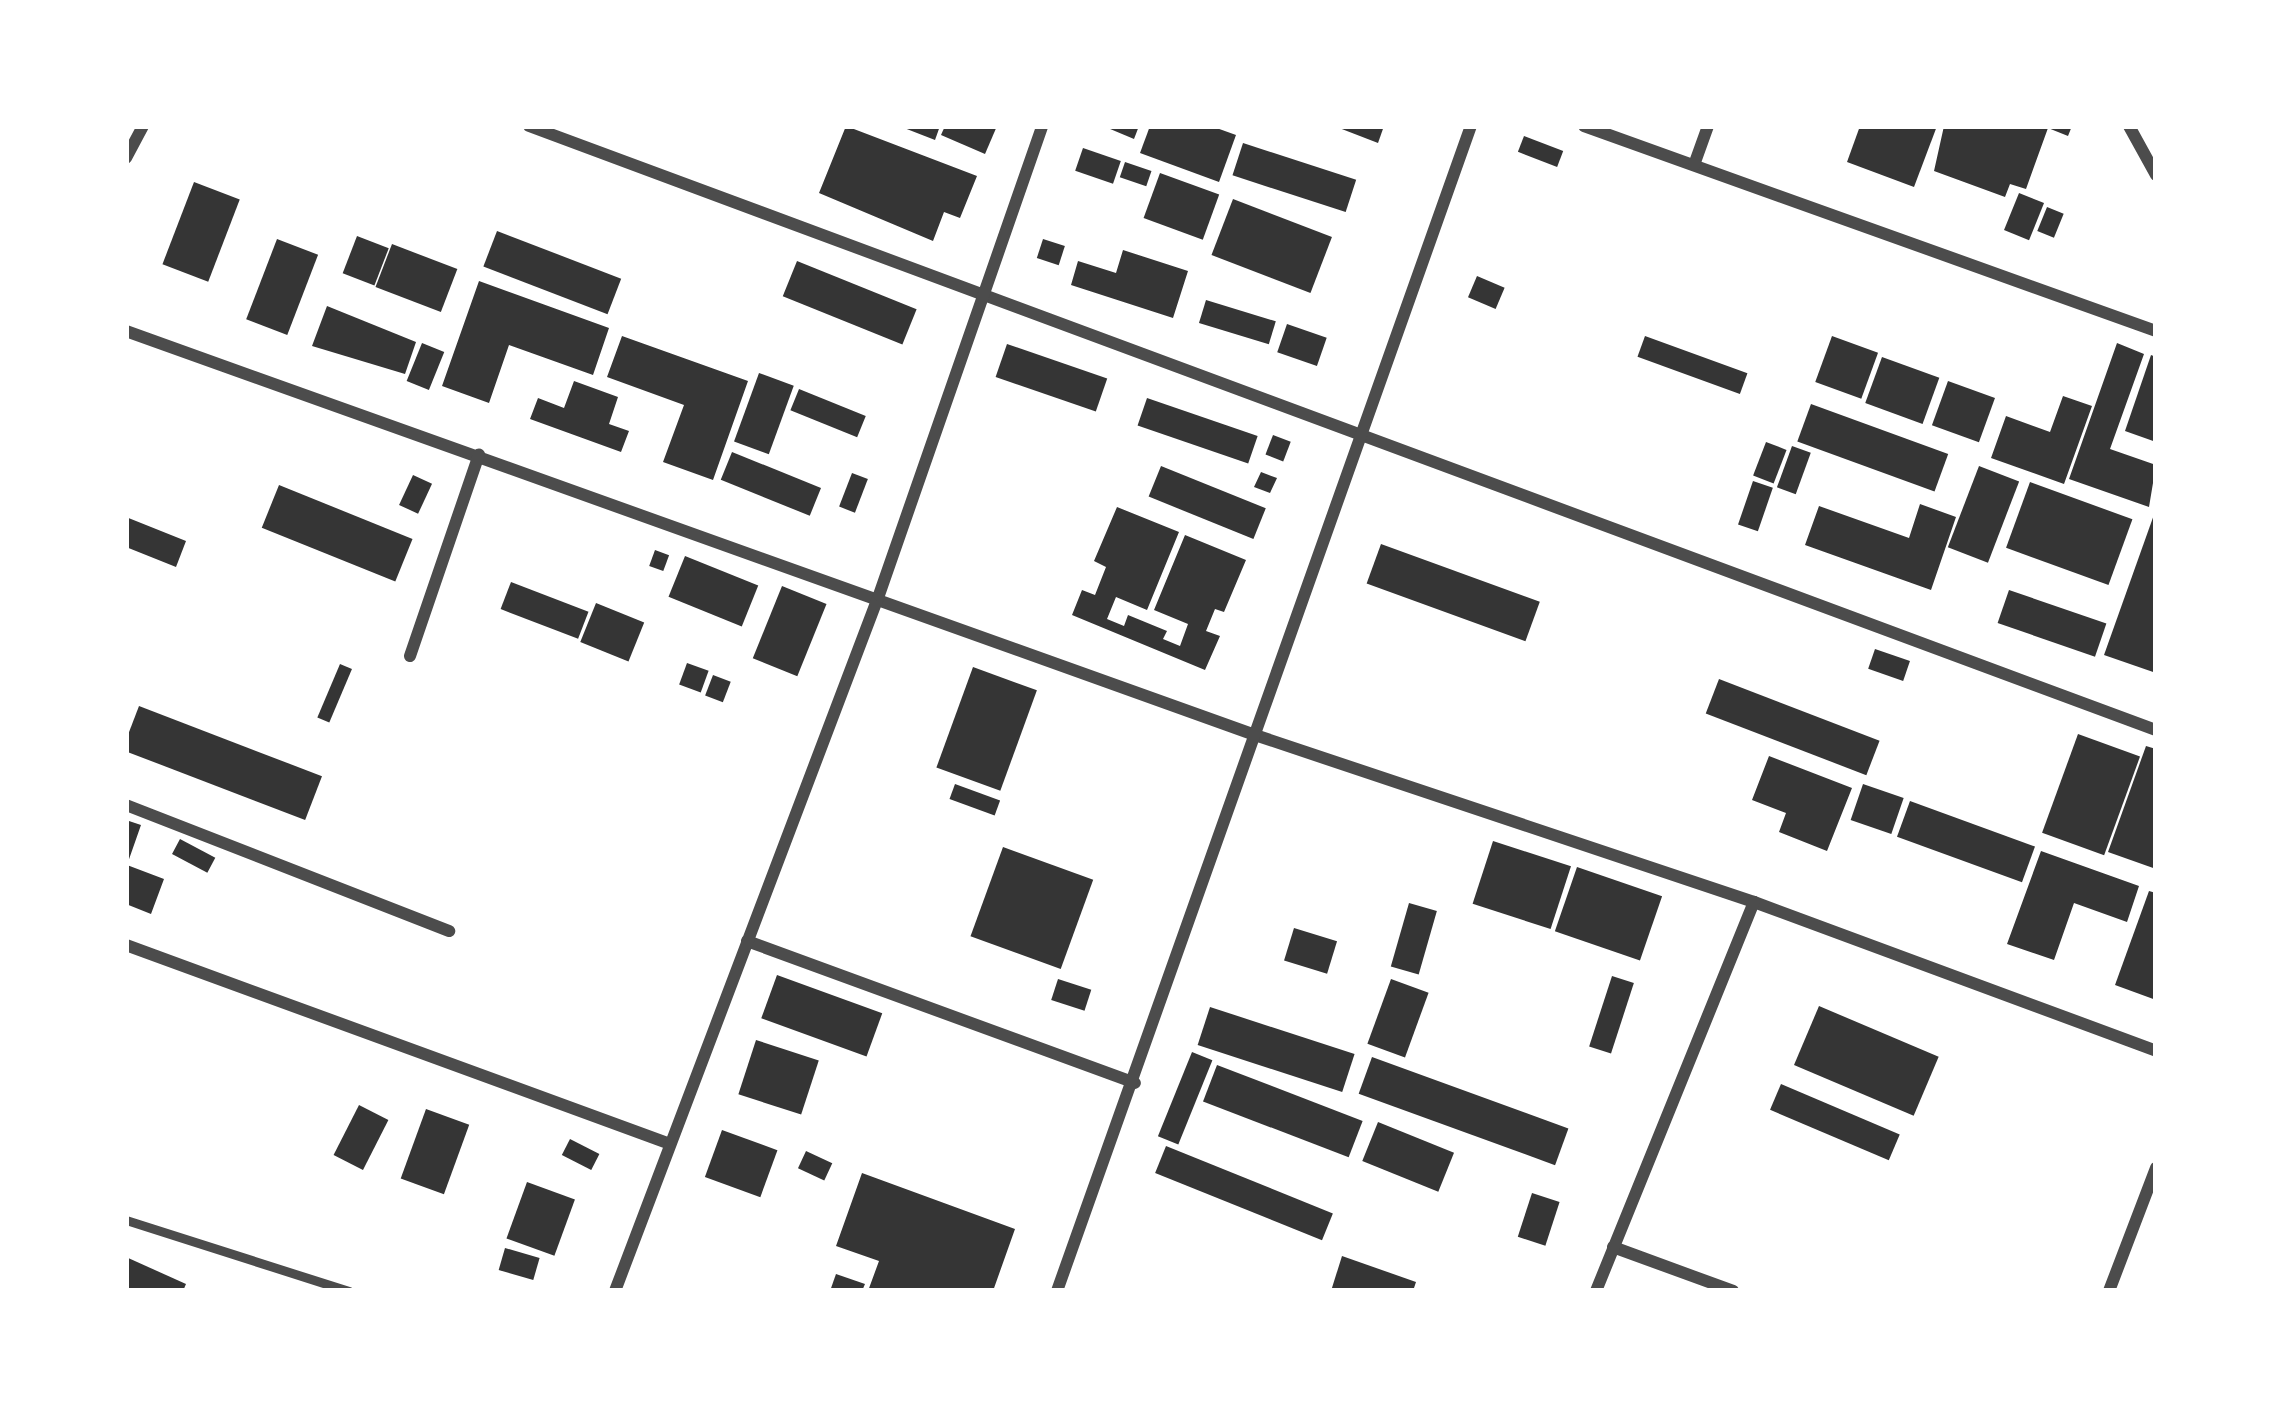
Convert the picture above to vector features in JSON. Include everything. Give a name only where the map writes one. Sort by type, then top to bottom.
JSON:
[{"type":"street","points":[[126,158],[143,126]]},
{"type":"street","points":[[529,126],[2156,730]]},
{"type":"street","points":[[616,1291],[879,596],[1042,126]]},
{"type":"street","points":[[1057,1291],[1135,1083],[1472,126]]},
{"type":"street","points":[[1584,126],[2156,331]]},
{"type":"street","points":[[1694,165],[1708,126]]},
{"type":"street","points":[[2129,126],[2156,175]]},
{"type":"street","points":[[126,331],[879,596],[1258,736],[1754,902],[2156,1052]]},
{"type":"street","points":[[410,656],[479,455]]},
{"type":"street","points":[[126,806],[449,931]]},
{"type":"street","points":[[1596,1291],[1754,902]]},
{"type":"street","points":[[747,940],[1135,1083]]},
{"type":"street","points":[[126,944],[670,1144]]},
{"type":"street","points":[[2109,1291],[2156,1168]]},
{"type":"street","points":[[1613,1246],[1732,1291]]},
{"type":"lane","points":[[126,1220],[349,1291]]},
{"type":"building","points":[[846,126],[977,176],[960,218],[944,212],[933,241],[819,193]]},
{"type":"building","points":[[899,126],[940,126],[935,140]]},
{"type":"building","points":[[945,126],[997,126],[985,154],[941,135]]},
{"type":"building","points":[[1103,126],[1139,126],[1134,139]]},
{"type":"building","points":[[1150,126],[1211,126],[1236,135],[1219,182],[1140,153]]},
{"type":"building","points":[[1334,126],[1384,126],[1378,143]]},
{"type":"building","points":[[1860,126],[1937,126],[1914,187],[1847,162]]},
{"type":"building","points":[[1944,126],[2072,126],[2068,136],[2048,128],[2026,189],[2010,184],[2005,197],[1934,171]]},
{"type":"building","points":[[1524,136],[1563,151],[1557,167],[1518,152]]},
{"type":"building","points":[[1243,143],[1356,180],[1346,212],[1232,175]]},
{"type":"building","points":[[1083,148],[1121,161],[1113,184],[1075,171]]},
{"type":"building","points":[[1125,162],[1151,171],[1146,186],[1120,177]]},
{"type":"building","points":[[1160,173],[1219,195],[1203,240],[1144,218]]},
{"type":"building","points":[[194,182],[240,200],[208,282],[162,264]]},
{"type":"building","points":[[2019,193],[2044,203],[2029,240],[2004,230]]},
{"type":"building","points":[[1233,199],[1332,237],[1310,293],[1211,255]]},
{"type":"building","points":[[2047,207],[2064,214],[2054,238],[2037,231]]},
{"type":"building","points":[[497,231],[621,279],[608,314],[483,266]]},
{"type":"building","points":[[357,236],[389,248],[374,286],[343,273]]},
{"type":"building","points":[[277,239],[318,255],[287,335],[246,319]]},
{"type":"building","points":[[1043,239],[1065,246],[1059,265],[1037,258]]},
{"type":"building","points":[[392,244],[457,269],[441,312],[376,287]]},
{"type":"building","points":[[1123,250],[1188,271],[1173,318],[1071,285],[1078,261],[1116,273]]},
{"type":"building","points":[[797,261],[917,309],[902,345],[783,296]]},
{"type":"building","points":[[1477,276],[1505,288],[1496,309],[1468,297]]},
{"type":"building","points":[[479,281],[609,328],[593,375],[509,345],[489,403],[442,386]]},
{"type":"building","points":[[1206,300],[1276,321],[1269,344],[1199,323]]},
{"type":"building","points":[[327,306],[416,342],[405,374],[312,346]]},
{"type":"building","points":[[1287,324],[1327,338],[1317,366],[1277,352]]},
{"type":"building","points":[[622,336],[748,381],[713,480],[663,462],[684,405],[607,377]]},
{"type":"building","points":[[1645,336],[1747,373],[1740,394],[1637,357]]},
{"type":"building","points":[[1832,336],[1878,353],[1861,399],[1815,382]]},
{"type":"building","points":[[422,343],[444,352],[429,390],[407,381]]},
{"type":"building","points":[[2117,343],[2144,354],[2110,449],[2156,465],[2149,507],[2069,479]]},
{"type":"building","points":[[1007,344],[1107,379],[1096,412],[996,377]]},
{"type":"building","points":[[2151,355],[2156,357],[2156,442],[2125,431]]},
{"type":"building","points":[[1882,357],[1939,378],[1923,424],[1865,403]]},
{"type":"building","points":[[759,373],[794,386],[769,454],[734,442]]},
{"type":"building","points":[[574,381],[618,397],[609,424],[629,431],[621,452],[530,419],[538,398],[564,408]]},
{"type":"building","points":[[1948,381],[1995,398],[1979,442],[1932,425]]},
{"type":"building","points":[[799,389],[866,416],[857,437],[790,410]]},
{"type":"building","points":[[2063,396],[2092,406],[2064,484],[1991,458],[2006,416],[2050,432]]},
{"type":"building","points":[[1147,398],[1258,436],[1248,464],[1138,425]]},
{"type":"building","points":[[1811,404],[1948,454],[1935,492],[1797,442]]},
{"type":"building","points":[[1273,435],[1291,442],[1283,461],[1265,455]]},
{"type":"building","points":[[1766,442],[1787,450],[1774,483],[1753,476]]},
{"type":"building","points":[[1792,446],[1811,453],[1796,494],[1777,487]]},
{"type":"building","points":[[732,452],[821,488],[810,516],[721,480]]},
{"type":"building","points":[[1161,466],[1266,508],[1253,539],[1149,497]]},
{"type":"building","points":[[1979,466],[2019,481],[1988,563],[1948,547]]},
{"type":"building","points":[[1261,472],[1277,478],[1270,493],[1254,487]]},
{"type":"building","points":[[852,473],[868,479],[855,513],[839,507]]},
{"type":"building","points":[[413,475],[432,484],[418,514],[399,505]]},
{"type":"building","points":[[1753,481],[1773,488],[1758,531],[1738,524]]},
{"type":"building","points":[[2030,482],[2132,519],[2108,585],[2006,548]]},
{"type":"building","points":[[279,485],[413,539],[395,582],[262,528]]},
{"type":"building","points":[[1920,504],[1956,517],[1931,590],[1805,545],[1819,506],[1909,538]]},
{"type":"building","points":[[1117,507],[1179,532],[1147,610],[1116,597],[1107,619],[1124,626],[1128,615],[1167,631],[1163,639],[1180,646],[1188,624],[1154,610],[1185,535],[1246,560],[1224,612],[1215,609],[1206,631],[1220,636],[1205,670],[1072,615],[1082,590],[1095,595],[1106,567],[1094,561]]},
{"type":"building","points":[[2156,509],[2156,673],[2104,655]]},
{"type":"building","points":[[126,517],[186,541],[176,567],[126,547]]},
{"type":"building","points":[[1381,544],[1540,602],[1525,641],[1367,583]]},
{"type":"building","points":[[655,550],[669,555],[663,571],[649,566]]},
{"type":"building","points":[[685,556],[758,586],[742,626],[669,597]]},
{"type":"building","points":[[511,582],[588,612],[578,639],[501,609]]},
{"type":"building","points":[[782,586],[827,604],[797,676],[753,658]]},
{"type":"building","points":[[2009,590],[2106,624],[2095,657],[1998,623]]},
{"type":"building","points":[[596,603],[644,622],[628,661],[580,642]]},
{"type":"building","points":[[1875,649],[1910,661],[1903,681],[1868,669]]},
{"type":"building","points":[[687,663],[709,671],[701,692],[679,685]]},
{"type":"building","points":[[340,664],[352,669],[329,722],[317,717]]},
{"type":"building","points":[[973,667],[1037,690],[1000,791],[936,768]]},
{"type":"building","points":[[713,675],[731,682],[723,702],[705,696]]},
{"type":"building","points":[[1719,679],[1880,741],[1866,775],[1706,714]]},
{"type":"building","points":[[139,706],[322,776],[305,820],[126,751]]},
{"type":"building","points":[[2078,734],[2140,757],[2104,855],[2042,833]]},
{"type":"building","points":[[2146,746],[2156,749],[2156,869],[2108,852]]},
{"type":"building","points":[[1769,756],[1852,788],[1827,851],[1779,832],[1786,813],[1752,800]]},
{"type":"building","points":[[955,784],[1000,800],[995,815],[950,799]]},
{"type":"building","points":[[1863,784],[1904,798],[1891,834],[1851,820]]},
{"type":"building","points":[[1910,801],[2035,846],[2022,882],[1897,837]]},
{"type":"building","points":[[126,820],[141,825],[127,865],[164,879],[151,914],[126,904]]},
{"type":"building","points":[[180,839],[215,858],[207,873],[172,854]]},
{"type":"building","points":[[1493,841],[1571,866],[1551,929],[1473,904]]},
{"type":"building","points":[[1003,847],[1093,880],[1061,969],[971,936]]},
{"type":"building","points":[[2041,851],[2139,886],[2127,922],[2074,903],[2054,960],[2007,944]]},
{"type":"building","points":[[1577,867],[1662,896],[1640,961],[1555,931]]},
{"type":"building","points":[[2149,891],[2156,893],[2156,1000],[2115,985]]},
{"type":"building","points":[[1409,903],[1437,911],[1419,974],[1391,966]]},
{"type":"building","points":[[1294,928],[1337,941],[1327,974],[1284,961]]},
{"type":"building","points":[[777,975],[882,1013],[867,1057],[761,1018]]},
{"type":"building","points":[[1612,976],[1634,983],[1611,1053],[1589,1046]]},
{"type":"building","points":[[1058,979],[1091,990],[1084,1011],[1051,1000]]},
{"type":"building","points":[[1391,979],[1429,993],[1405,1058],[1367,1044]]},
{"type":"building","points":[[1819,1006],[1939,1057],[1914,1116],[1794,1065]]},
{"type":"building","points":[[1210,1007],[1355,1054],[1342,1092],[1198,1045]]},
{"type":"building","points":[[756,1040],[819,1060],[801,1115],[738,1094]]},
{"type":"building","points":[[1192,1052],[1212,1060],[1178,1145],[1158,1136]]},
{"type":"building","points":[[1372,1057],[1568,1128],[1555,1165],[1359,1094]]},
{"type":"building","points":[[1217,1065],[1363,1121],[1349,1157],[1203,1101]]},
{"type":"building","points":[[1781,1084],[1900,1134],[1889,1160],[1770,1110]]},
{"type":"building","points":[[359,1105],[388,1120],[363,1170],[334,1155]]},
{"type":"building","points":[[426,1109],[469,1125],[444,1194],[401,1179]]},
{"type":"building","points":[[1378,1122],[1454,1153],[1438,1192],[1362,1161]]},
{"type":"building","points":[[722,1130],[777,1150],[760,1197],[705,1177]]},
{"type":"building","points":[[570,1139],[599,1154],[591,1170],[562,1155]]},
{"type":"building","points":[[1166,1146],[1333,1213],[1322,1240],[1155,1173]]},
{"type":"building","points":[[806,1151],[832,1163],[824,1180],[798,1168]]},
{"type":"building","points":[[862,1173],[1015,1229],[993,1291],[868,1291],[879,1261],[836,1246]]},
{"type":"building","points":[[527,1182],[575,1199],[554,1256],[506,1238]]},
{"type":"building","points":[[1532,1193],[1560,1202],[1545,1246],[1518,1237]]},
{"type":"building","points":[[505,1248],[540,1258],[533,1280],[499,1270]]},
{"type":"building","points":[[1342,1256],[1416,1282],[1413,1291],[1331,1291]]},
{"type":"building","points":[[126,1257],[186,1284],[183,1291],[126,1291]]},
{"type":"building","points":[[836,1274],[865,1284],[862,1291],[830,1291]]}]
